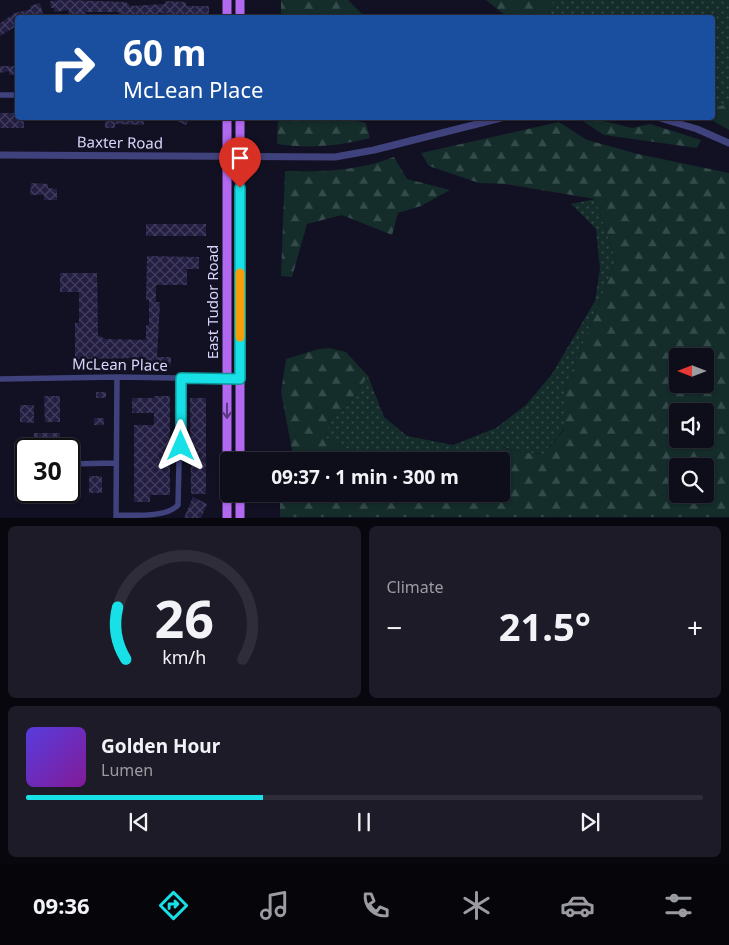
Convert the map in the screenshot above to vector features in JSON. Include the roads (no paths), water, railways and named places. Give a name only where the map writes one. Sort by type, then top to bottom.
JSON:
[{"type":"main road","points":[[227,0],[227,15]]},
{"type":"main road","points":[[240,0],[240,15]]},
{"type":"main road","name":"East Tudor Road","points":[[227,120],[227,518]]},
{"type":"main road","name":"East Tudor Road","points":[[240,120],[240,452]]},
{"type":"main road","points":[[240,502],[240,518]]},
{"type":"street","points":[[0,95],[15,95]]},
{"type":"street","name":"Baxter Road","points":[[0,155],[227,158],[307,158],[350,155],[493,120]]},
{"type":"street","points":[[667,120],[697,129],[729,143]]},
{"type":"street","points":[[117,377],[116,516],[162,513],[174,510],[178,505],[181,378]]},
{"type":"street","name":"McLean Place","points":[[0,379],[117,377],[240,379]]},
{"type":"street","points":[[80,464],[115,463]]}]
